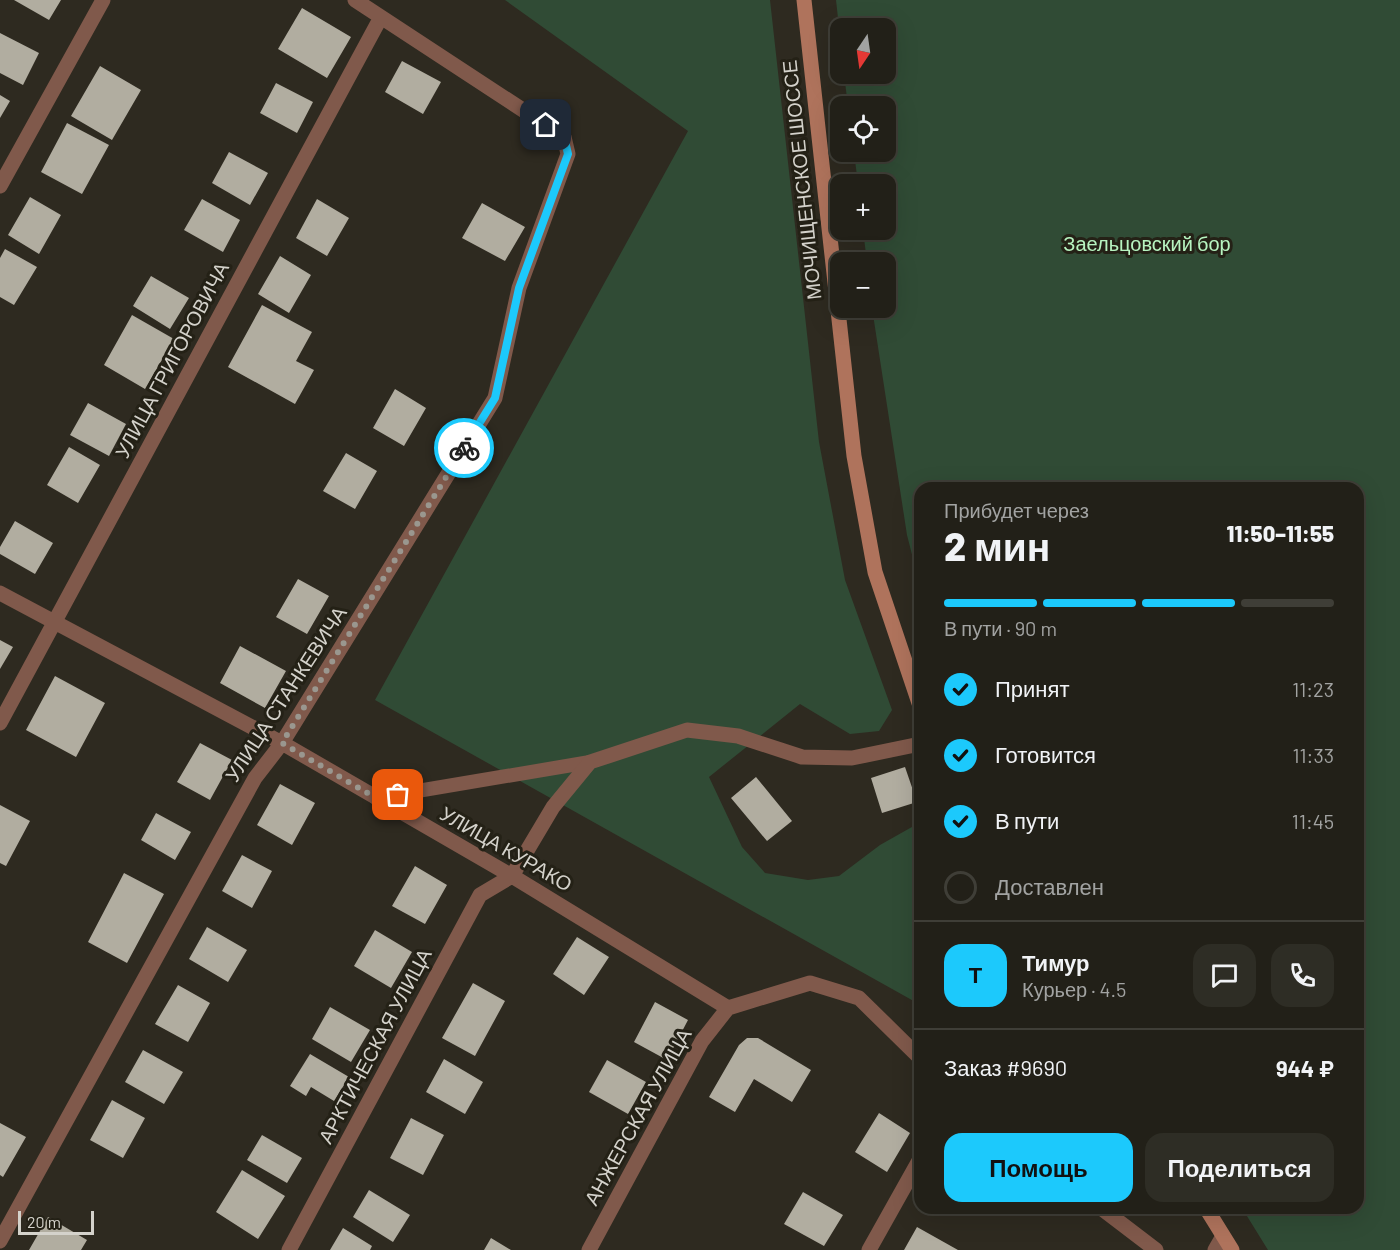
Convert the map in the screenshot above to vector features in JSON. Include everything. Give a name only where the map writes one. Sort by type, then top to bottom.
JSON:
[{"type":"street","points":[[0,186],[103,0]]},
{"type":"street","points":[[354,0],[381,17]]},
{"type":"street","name":"МОЧИЩЕНСКОЕ ШОССЕ","points":[[804,0],[854,456],[875,572],[914,688]]},
{"type":"street","name":"УЛИЦА СТАНКЕВИЧА","points":[[0,1241],[255,778],[282,743],[495,398],[519,288],[568,154],[564,137],[381,17]]},
{"type":"street","name":"УЛИЦА ГРИГОРОВИЧА","points":[[0,723],[381,17]]},
{"type":"street","name":"УЛИЦА КУРАКО","points":[[0,593],[282,743],[512,876],[728,1008]]},
{"type":"street","points":[[512,876],[553,807],[590,762],[687,730],[738,736],[802,757],[852,758],[914,745]]},
{"type":"street","name":"АРКТИЧЕСКАЯ УЛИЦА","points":[[289,1250],[480,895],[512,876]]},
{"type":"street","points":[[728,1008],[810,983],[859,998],[914,1052]]},
{"type":"street","name":"АНЖЕРСКАЯ УЛИЦА","points":[[589,1250],[702,1041],[728,1008]]},
{"type":"street","points":[[869,1250],[914,1170]]},
{"type":"street","points":[[1109,1214],[1156,1250]]},
{"type":"street","points":[[1210,1214],[1232,1250]]},
{"type":"street","points":[[1215,1250],[1223,1236]]},
{"type":"lane","points":[[376,798],[590,762]]},
{"type":"green space","points":[[505,0],[770,0],[819,442],[845,580],[892,710],[879,731],[850,734],[800,704],[709,777],[742,847],[765,873],[808,880],[839,876],[880,845],[914,826],[914,1001],[375,700],[688,131]]},
{"type":"green space","name":"Заельцовский бор","points":[[836,0],[1400,0],[1400,1250],[1268,1250],[1246,1214],[1364,1214],[1364,482],[914,482],[914,562],[907,535],[874,318],[896,318],[896,252],[866,252],[864,240],[896,240],[896,174],[857,174],[855,162],[896,162],[896,96],[847,96],[845,84],[896,84],[896,18],[838,18]]},
{"type":"building","points":[[14,0],[61,0],[49,20]]},
{"type":"building","points":[[302,8],[351,37],[327,78],[278,49]]},
{"type":"building","points":[[0,33],[39,53],[23,85],[0,73]]},
{"type":"building","points":[[402,61],[441,82],[423,114],[385,92]]},
{"type":"building","points":[[100,66],[141,90],[112,140],[71,116]]},
{"type":"building","points":[[276,83],[313,102],[297,133],[260,113]]},
{"type":"building","points":[[0,95],[10,101],[0,118]]},
{"type":"building","points":[[67,123],[109,145],[82,194],[41,172]]},
{"type":"building","points":[[229,152],[268,173],[250,205],[212,183]]},
{"type":"building","points":[[30,197],[61,215],[39,254],[8,235]]},
{"type":"building","points":[[202,199],[240,220],[223,252],[184,230]]},
{"type":"building","points":[[317,199],[349,218],[327,256],[296,238]]},
{"type":"building","points":[[482,203],[525,227],[505,261],[462,238]]},
{"type":"building","points":[[5,249],[37,267],[14,305],[0,297],[0,258]]},
{"type":"building","points":[[280,256],[311,275],[289,313],[258,294]]},
{"type":"building","points":[[151,276],[189,298],[170,329],[133,306]]},
{"type":"building","points":[[262,305],[312,332],[296,361],[314,370],[295,404],[228,367]]},
{"type":"building","points":[[132,315],[174,339],[145,389],[104,365]]},
{"type":"building","points":[[395,389],[426,408],[404,446],[373,428]]},
{"type":"building","points":[[88,403],[126,424],[109,456],[70,435]]},
{"type":"building","points":[[69,447],[100,465],[78,503],[47,485]]},
{"type":"building","points":[[346,453],[377,471],[355,509],[323,491]]},
{"type":"building","points":[[15,521],[53,543],[35,574],[0,554],[0,547]]},
{"type":"building","points":[[298,579],[329,596],[307,634],[276,617]]},
{"type":"building","points":[[0,640],[13,647],[0,669]]},
{"type":"building","points":[[240,646],[286,671],[265,708],[220,683]]},
{"type":"building","points":[[55,676],[105,703],[76,757],[26,730]]},
{"type":"building","points":[[200,743],[232,760],[210,800],[177,782]]},
{"type":"building","points":[[905,767],[914,793],[914,803],[882,813],[871,778]]},
{"type":"building","points":[[756,777],[792,821],[767,841],[731,798]]},
{"type":"building","points":[[280,784],[315,803],[292,845],[257,825]]},
{"type":"building","points":[[0,805],[30,821],[6,866],[0,863]]},
{"type":"building","points":[[156,813],[191,832],[175,860],[141,840]]},
{"type":"building","points":[[242,855],[272,871],[252,908],[222,891]]},
{"type":"building","points":[[415,866],[447,885],[425,924],[392,906]]},
{"type":"building","points":[[124,873],[164,894],[127,963],[88,942]]},
{"type":"building","points":[[207,927],[247,950],[228,982],[189,959]]},
{"type":"building","points":[[375,930],[412,952],[391,988],[354,966]]},
{"type":"building","points":[[577,937],[609,957],[584,995],[553,974]]},
{"type":"building","points":[[473,983],[505,1001],[475,1056],[442,1038]]},
{"type":"building","points":[[178,985],[210,1003],[188,1042],[155,1024]]},
{"type":"building","points":[[655,1002],[688,1020],[667,1060],[634,1042]]},
{"type":"building","points":[[330,1007],[370,1030],[351,1062],[312,1039]]},
{"type":"building","points":[[747,1038],[758,1038],[811,1070],[792,1102],[754,1079],[735,1112],[709,1097],[739,1045]]},
{"type":"building","points":[[143,1050],[183,1072],[164,1104],[125,1082]]},
{"type":"building","points":[[310,1054],[349,1077],[334,1101],[311,1087],[306,1096],[290,1086]]},
{"type":"building","points":[[444,1059],[483,1082],[465,1114],[426,1092]]},
{"type":"building","points":[[607,1060],[646,1082],[628,1114],[589,1092]]},
{"type":"building","points":[[112,1100],[145,1118],[123,1158],[90,1140]]},
{"type":"building","points":[[879,1113],[910,1133],[887,1172],[855,1152]]},
{"type":"building","points":[[411,1118],[444,1135],[423,1175],[390,1158]]},
{"type":"building","points":[[0,1123],[26,1137],[3,1177],[0,1175]]},
{"type":"building","points":[[262,1135],[302,1158],[287,1183],[247,1160]]},
{"type":"building","points":[[242,1170],[285,1196],[258,1239],[216,1212]]},
{"type":"building","points":[[369,1190],[410,1215],[393,1242],[353,1217]]},
{"type":"building","points":[[803,1192],[843,1215],[824,1246],[784,1224]]},
{"type":"building","points":[[48,1217],[87,1240],[81,1250],[29,1250]]},
{"type":"building","points":[[917,1227],[958,1250],[904,1250]]},
{"type":"building","points":[[343,1228],[372,1246],[370,1250],[330,1250]]},
{"type":"building","points":[[491,1238],[511,1250],[484,1250]]},
{"type":"way so far","points":[[398,795],[376,798],[282,743],[464,448]]},
{"type":"route","points":[[464,448],[495,398],[519,288],[568,154],[564,137],[546,125]]}]
